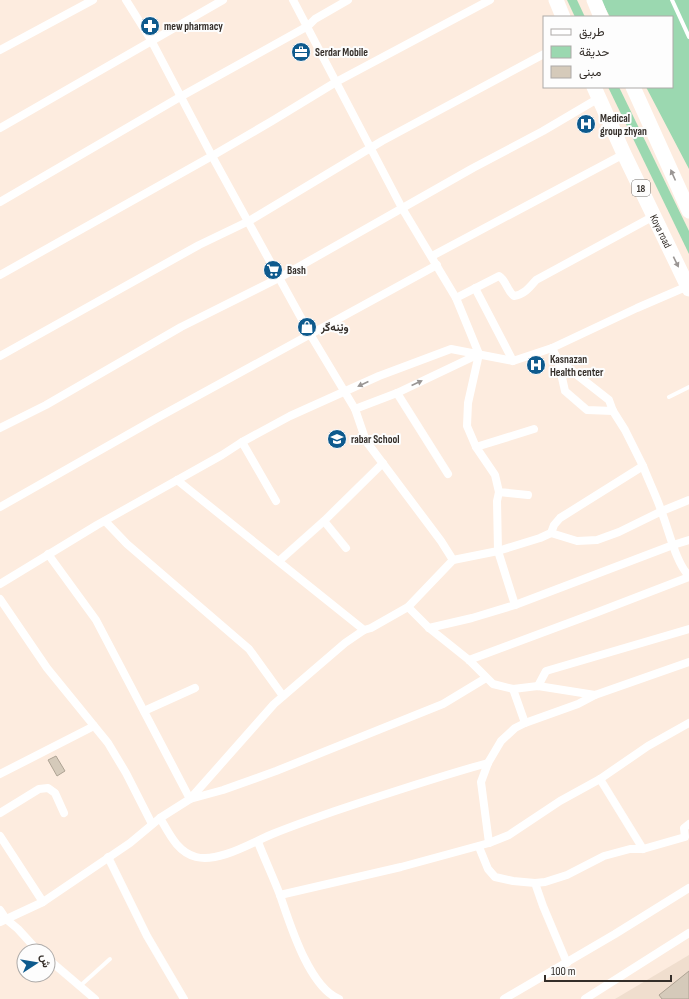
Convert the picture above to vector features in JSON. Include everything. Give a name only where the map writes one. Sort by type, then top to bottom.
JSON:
[{"type":"highway","points":[[556,0],[563,16]]},
{"type":"highway","points":[[594,0],[602,16]]},
{"type":"highway","points":[[633,88],[689,211]]},
{"type":"highway","name":"Koya road","points":[[596,93],[688,287]]},
{"type":"street","points":[[0,50],[93,0]]},
{"type":"street","points":[[126,0],[151,40],[180,97],[249,221],[278,278],[356,409],[366,441],[441,541],[453,560]]},
{"type":"street","points":[[0,128],[223,0]]},
{"type":"street","points":[[293,0],[308,26],[402,208],[456,298],[479,354],[472,384],[467,417],[469,433],[476,447],[495,475],[499,492],[497,501],[498,550],[515,604]]},
{"type":"street","points":[[0,202],[180,97],[308,26],[315,19],[348,0]]},
{"type":"street","points":[[0,275],[212,156],[336,82],[490,0]]},
{"type":"street","points":[[0,356],[199,245],[249,221],[382,141],[543,55]]},
{"type":"street","points":[[0,428],[53,401],[180,327],[278,278],[472,168],[543,131],[596,93]]},
{"type":"street","points":[[432,256],[624,154]]},
{"type":"street","points":[[456,298],[499,276],[501,276],[510,293],[514,296],[519,295],[528,289],[536,280],[654,216]]},
{"type":"street","points":[[0,507],[437,265]]},
{"type":"street","points":[[0,584],[48,554],[222,455],[242,442],[290,416],[379,376],[451,349],[514,360],[552,348],[637,308],[688,287]]},
{"type":"street","points":[[475,288],[514,360]]},
{"type":"street","points":[[552,348],[558,360],[565,391],[587,410],[613,411]]},
{"type":"street","points":[[356,409],[397,393],[479,354]]},
{"type":"street","points":[[469,660],[689,577],[685,572],[673,545],[662,511],[643,466],[625,430],[613,411],[609,400],[558,360]]},
{"type":"street","points":[[397,393],[448,474]]},
{"type":"street","points":[[476,447],[534,429]]},
{"type":"street","points":[[242,442],[276,501]]},
{"type":"street","points":[[279,561],[324,521],[383,464]]},
{"type":"street","points":[[551,533],[554,525],[560,518],[643,466]]},
{"type":"street","points":[[177,480],[364,630]]},
{"type":"street","points":[[499,492],[528,495]]},
{"type":"street","points":[[3,921],[43,902],[130,843],[160,818],[190,799],[274,704],[345,643],[364,630],[371,628],[408,607],[453,560],[498,550],[540,538],[551,533],[577,541],[597,540],[619,532],[662,511],[689,500]]},
{"type":"street","points":[[105,521],[127,544],[249,650],[283,696]]},
{"type":"street","points":[[324,521],[346,548]]},
{"type":"street","points":[[429,628],[472,618],[515,604],[689,540]]},
{"type":"street","points":[[48,554],[96,620],[190,799]]},
{"type":"street","points":[[0,598],[47,668],[108,743],[126,773],[152,824]]},
{"type":"street","points":[[408,607],[429,628],[469,660],[493,684],[513,689],[538,686],[595,695]]},
{"type":"street","points":[[538,686],[546,671],[689,629]]},
{"type":"street","points":[[489,843],[481,782],[488,763],[501,741],[515,728],[578,704],[595,695],[689,662]]},
{"type":"street","points":[[190,799],[223,790],[262,776],[443,704],[486,678]]},
{"type":"street","points":[[144,711],[195,688]]},
{"type":"street","points":[[513,689],[525,723]]},
{"type":"street","points":[[280,895],[479,847],[509,835],[648,746],[689,723]]},
{"type":"street","points":[[0,774],[94,726]]},
{"type":"street","points":[[160,818],[176,845],[188,853],[196,857],[227,854],[258,842],[274,833],[335,811],[441,776],[488,763]]},
{"type":"street","points":[[600,778],[643,849]]},
{"type":"street","points":[[0,813],[40,789],[48,788],[55,793],[64,813]]},
{"type":"street","points":[[479,847],[488,868],[494,877],[513,881],[535,883],[545,882],[567,875],[604,856],[630,849],[643,849],[687,840],[684,828],[689,824]]},
{"type":"street","points":[[0,836],[43,902]]},
{"type":"street","points":[[258,842],[280,895],[291,929],[314,974],[325,990],[336,998]]},
{"type":"street","points":[[108,857],[147,936],[184,999]]},
{"type":"street","points":[[535,883],[567,963]]},
{"type":"street","points":[[504,999],[567,963],[689,888]]},
{"type":"street","points":[[0,910],[3,921],[18,929],[31,943]]},
{"type":"street","points":[[585,999],[689,933]]},
{"type":"street","points":[[56,966],[95,999]]},
{"type":"lane","points":[[672,0],[689,37]]},
{"type":"lane","points":[[669,397],[689,387]]},
{"type":"lane","points":[[80,986],[110,959]]},
{"type":"shaded area","points":[[689,955],[689,999],[615,999]]},
{"type":"green space","points":[[567,0],[577,0],[585,16],[575,16]]},
{"type":"green space","points":[[601,0],[689,0],[689,169],[647,88],[673,88],[673,16],[609,16]]},
{"type":"green space","points":[[608,88],[619,88],[689,231],[689,254]]},
{"type":"building","points":[[56,756],[65,771],[57,776],[48,760]]},
{"type":"building","points":[[689,971],[689,999],[662,999],[659,995]]},
{"type":"place","name":"mew pharmacy","points":[[150,26]]},
{"type":"place","name":"Serdar Mobile","points":[[301,52]]},
{"type":"place","name":"Medical group zhyan","points":[[586,124]]},
{"type":"place","name":"Bash","points":[[273,270]]},
{"type":"place","name":"وێنەگر","points":[[307,327]]},
{"type":"place","name":"Kasnazan Health center","points":[[536,365]]},
{"type":"place","name":"rabar School","points":[[337,439]]}]
